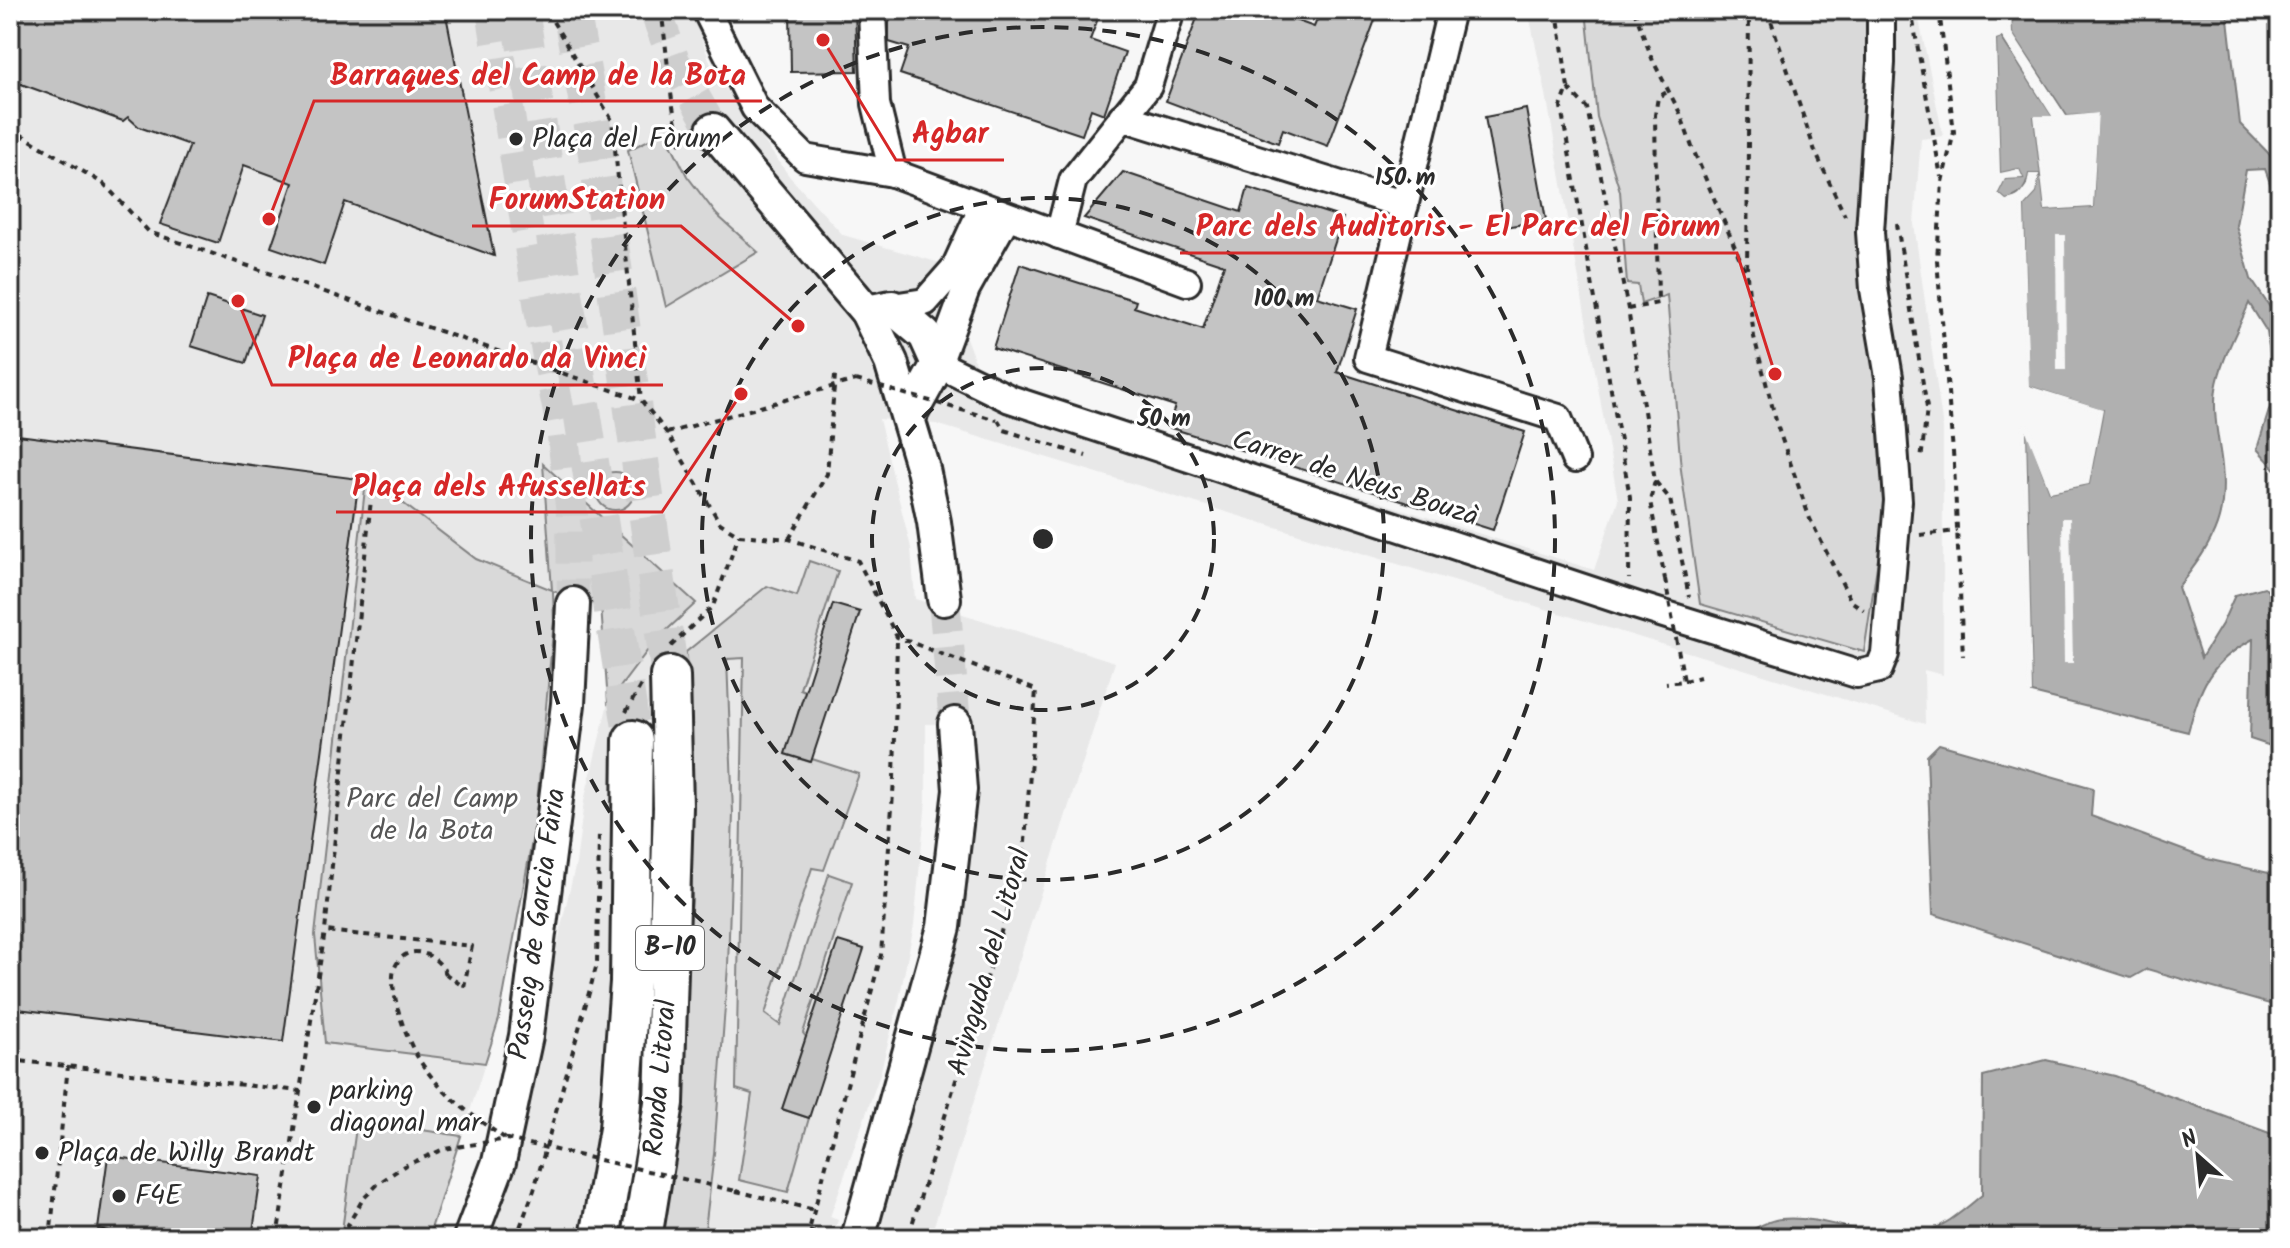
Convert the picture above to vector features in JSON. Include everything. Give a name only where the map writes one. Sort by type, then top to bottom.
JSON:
[{"type":"highway","name":"Ronda Litoral","points":[[642,1238],[664,1103],[673,807],[670,676]]},
{"type":"highway","name":"Ronda Litoral","points":[[600,1238],[619,1129],[630,982],[633,740]]},
{"type":"main road","points":[[713,130],[879,310],[925,335],[938,364],[909,417]]},
{"type":"main road","points":[[879,310],[934,522],[944,599]]},
{"type":"main road","name":"Passeig de Garcia Fària","points":[[470,1238],[499,1162],[526,1036],[568,704],[573,604]]},
{"type":"main road","name":"Avinguda del Litoral","points":[[858,1238],[944,927],[960,790],[955,724]]},
{"type":"street","points":[[706,10],[755,108],[805,158],[893,173],[1187,282]]},
{"type":"street","points":[[872,10],[876,104],[893,173]]},
{"type":"street","points":[[1059,235],[1073,180],[1148,86],[1171,10]]},
{"type":"street","points":[[1451,10],[1368,358],[1558,418],[1575,459]]},
{"type":"street","points":[[1881,10],[1881,63],[1870,232],[1874,289],[1889,377],[1898,501],[1888,627]]},
{"type":"street","points":[[1122,117],[1405,205]]},
{"type":"street","points":[[879,310],[925,302],[955,268],[995,211]]},
{"type":"street","points":[[938,364],[995,211]]},
{"type":"street","name":"Carrer de Neus Bouzà","points":[[938,364],[1010,399],[1622,601],[1857,674],[1879,669],[1885,654],[1888,627]]},
{"type":"path","points":[[553,10],[552,20],[612,120],[641,400],[667,433],[720,523],[739,535],[789,539],[858,561],[897,637],[894,780],[881,955],[807,1238]]},
{"type":"path","points":[[661,10],[673,114],[681,144]]},
{"type":"path","points":[[1557,10],[1568,88],[1561,107],[1630,497],[1629,581],[1622,601]]},
{"type":"path","points":[[1634,10],[1653,61],[1680,113],[1747,276]]},
{"type":"path","points":[[1749,10],[1747,276],[1754,337],[1778,428],[1810,519],[1851,601],[1888,627]]},
{"type":"path","points":[[1911,10],[1942,182]]},
{"type":"path","points":[[1939,10],[1954,132],[1942,182],[1937,260],[1963,656]]},
{"type":"path","points":[[1750,18],[1770,18],[1796,98],[1847,220],[1870,232]]},
{"type":"path","points":[[1568,88],[1587,108],[1628,309],[1655,481],[1650,501],[1684,681]]},
{"type":"path","points":[[1628,309],[1658,303],[1655,115],[1658,97],[1669,91]]},
{"type":"path","points":[[10,128],[104,184],[149,232],[641,400]]},
{"type":"path","points":[[1897,213],[1927,408],[1919,471]]},
{"type":"path","points":[[789,539],[827,474],[835,375]]},
{"type":"path","points":[[667,433],[856,380],[997,420],[1004,430],[1086,456]]},
{"type":"path","points":[[277,1238],[325,931],[373,481]]},
{"type":"path","points":[[1655,481],[1670,499],[1688,584]]},
{"type":"path","points":[[1923,535],[1957,531]]},
{"type":"path","points":[[1667,630],[1681,634]]},
{"type":"path","name":"Avinguda del Litoral","points":[[897,637],[1036,690],[1024,856],[908,1238]]},
{"type":"path","points":[[1666,683],[1700,677]]},
{"type":"path","points":[[325,931],[472,946],[464,987],[446,974],[434,956],[412,952],[402,957],[393,972],[396,1001],[420,1063],[438,1086],[462,1109],[507,1139],[815,1210]]},
{"type":"path","points":[[10,1060],[300,1091]]},
{"type":"path","points":[[50,1238],[68,1066]]},
{"type":"path","points":[[340,1238],[363,1199],[379,1183],[404,1166],[444,1149],[507,1139]]},
{"type":"path","points":[[809,1231],[830,1238]]},
{"type":"shaded area","points":[[10,10],[691,10],[714,73],[790,177],[843,235],[989,277],[965,335],[980,375],[1594,570],[1618,500],[1546,94],[1528,10],[1917,10],[1943,136],[1921,139],[1914,224],[1943,429],[1943,675],[1924,670],[1925,724],[936,424],[879,419],[911,548],[915,599],[1115,662],[930,1238],[864,1238],[947,947],[972,724],[926,724],[926,801],[914,925],[880,1074],[830,1217],[838,1220],[832,1238],[661,1238],[676,1123],[692,899],[685,653],[641,715],[633,740],[612,935],[594,1151],[580,1238],[479,1238],[526,1109],[576,863],[584,801],[608,703],[601,606],[554,591],[554,621],[535,825],[499,1019],[430,1238],[10,1238]]},
{"type":"shaded area","points":[[2011,10],[2227,10],[2240,124],[2280,165],[2280,211],[2265,169],[2246,170],[2236,225],[2251,279],[2280,322],[2280,474],[2257,449],[2271,404],[2271,361],[2267,332],[2249,303],[2226,356],[2216,389],[2216,420],[2223,473],[2217,525],[2202,555],[2178,587],[2201,658],[2235,595],[2264,587],[2280,604],[2280,749],[2250,739],[2253,639],[2226,657],[2209,677],[2197,701],[2188,732],[2032,693],[2026,427],[2050,492],[2089,484],[2103,410],[2028,386],[2024,206],[2036,193],[2039,174],[2029,174],[2024,188],[2016,196],[2006,200],[1998,193],[2005,179],[2023,178],[2019,169],[2000,173],[1996,39],[2001,37],[2053,117],[2034,117],[2045,210],[2093,207],[2097,114],[2067,116],[2012,33]]},
{"type":"shaded area","points":[[1939,744],[2093,788],[2091,816],[2207,859],[2273,874],[2280,870],[2280,1007],[2147,969],[2131,978],[1933,914],[1927,756]]},
{"type":"shaded area","points":[[2046,1060],[2115,1076],[2272,1134],[2280,1134],[2280,1238],[1740,1238],[1780,1219],[1814,1220],[1897,1236],[1924,1233],[1942,1225],[1982,1195],[1983,1076]]},
{"type":"green space","points":[[1586,10],[1869,10],[1861,203],[1884,445],[1884,520],[1864,652],[1700,604],[1681,470],[1667,295],[1641,304],[1638,285],[1627,284],[1620,191],[1597,117]]},
{"type":"green space","points":[[665,132],[687,176],[717,215],[758,252],[666,307],[628,150]]},
{"type":"green space","name":"Parc del Camp de la Bota","points":[[543,464],[696,603],[654,642],[608,703],[601,606],[553,591],[554,621],[535,825],[499,1019],[485,1063],[325,1043],[315,935],[366,480],[374,481],[476,559],[552,590]]},
{"type":"green space","points":[[615,472],[628,478],[634,491],[628,504],[615,510],[602,504],[596,491],[602,478]]},
{"type":"green space","points":[[809,561],[838,571],[800,689],[805,691],[785,754],[859,774],[824,870],[812,868],[765,1014],[780,1025],[829,874],[852,882],[782,1109],[809,1118],[788,1192],[739,1180],[752,1094],[736,1089],[744,658],[727,659],[733,813],[728,966],[714,1154],[704,1238],[661,1238],[676,1123],[692,899],[686,652],[767,586],[797,596]]},
{"type":"green space","points":[[357,1120],[461,1136],[428,1238],[341,1238]]},
{"type":"pier","points":[[2007,10],[2011,10],[2012,33],[2066,116],[2098,113],[2093,207],[2045,210],[2034,116],[2052,116],[2002,37],[1996,39],[2000,173],[2019,169],[2023,178],[2005,179],[1998,193],[2006,200],[2018,197],[2027,185],[2029,174],[2039,174],[2036,193],[2024,206],[2029,386],[2103,409],[2089,484],[2050,492],[2026,431],[2032,693],[2028,692],[2022,426],[2026,423],[2030,426],[2053,487],[2086,480],[2098,412],[2025,387],[2020,206],[2032,191],[2034,178],[2020,201],[2005,204],[1994,195],[2002,177],[1996,173],[1993,37],[2005,34],[2057,116],[2054,121],[2039,120],[2048,206],[2089,204],[2093,118],[2064,119],[2008,35]]},
{"type":"pier","points":[[2056,235],[2065,235],[2066,370],[2057,370]]},
{"type":"pier","points":[[2062,518],[2070,518],[2073,663],[2064,663]]},
{"type":"building","points":[[10,10],[445,10],[494,256],[345,202],[324,265],[271,247],[293,183],[244,165],[218,243],[160,224],[190,145],[139,127],[128,117],[123,121],[10,80]]},
{"type":"building","points":[[790,10],[855,10],[857,71],[791,72]]},
{"type":"building","points":[[893,10],[1101,10],[1090,40],[1125,52],[1104,114],[1091,109],[1082,135],[900,74],[909,48],[889,42]]},
{"type":"building","points":[[1200,10],[1267,10],[1314,27],[1321,10],[1349,10],[1375,20],[1328,146],[1283,129],[1278,143],[1166,101]]},
{"type":"building","points":[[1526,109],[1546,220],[1505,227],[1485,117]]},
{"type":"building","points":[[1123,172],[1241,212],[1248,188],[1343,218],[1317,297],[1357,309],[1337,372],[1525,432],[1493,530],[1168,427],[1175,406],[993,348],[1020,264],[1136,301],[1134,307],[1203,329],[1224,265],[1084,218]]},
{"type":"building","points":[[207,297],[262,315],[246,363],[191,346]]},
{"type":"building","points":[[10,434],[359,479],[283,1042],[10,1008]]},
{"type":"building","points":[[833,604],[860,612],[811,762],[785,754]]},
{"type":"building","points":[[838,941],[864,949],[809,1118],[782,1109]]},
{"type":"building","points":[[108,1156],[261,1176],[252,1238],[110,1238],[110,1231],[98,1229]]},
{"type":"tunnel","points":[[492,10],[562,428],[572,514],[573,604]]},
{"type":"tunnel","points":[[520,10],[633,740]]},
{"type":"tunnel","points":[[571,10],[598,159],[670,676]]},
{"type":"tunnel","points":[[655,10],[674,61],[713,130]]},
{"type":"tunnel","points":[[944,599],[955,724]]},
{"type":"place","name":"Agbar","points":[[823,40]]},
{"type":"place","name":"Plaça del Fòrum","points":[[516,139]]},
{"type":"place","name":"Barraques del Camp de la Bota","points":[[269,219]]},
{"type":"place","name":"Plaça de Leonardo da Vinci","points":[[238,301]]},
{"type":"place","name":"ForumStation","points":[[798,326]]},
{"type":"place","name":"Parc dels Auditoris - El Parc del Fòrum","points":[[1775,374]]},
{"type":"place","name":"Plaça dels Afussellats","points":[[741,394]]},
{"type":"place","name":"parking diagonal mar","points":[[314,1107]]},
{"type":"place","name":"Plaça de Willy Brandt","points":[[42,1153]]},
{"type":"place","name":"F4E","points":[[119,1196]]}]
